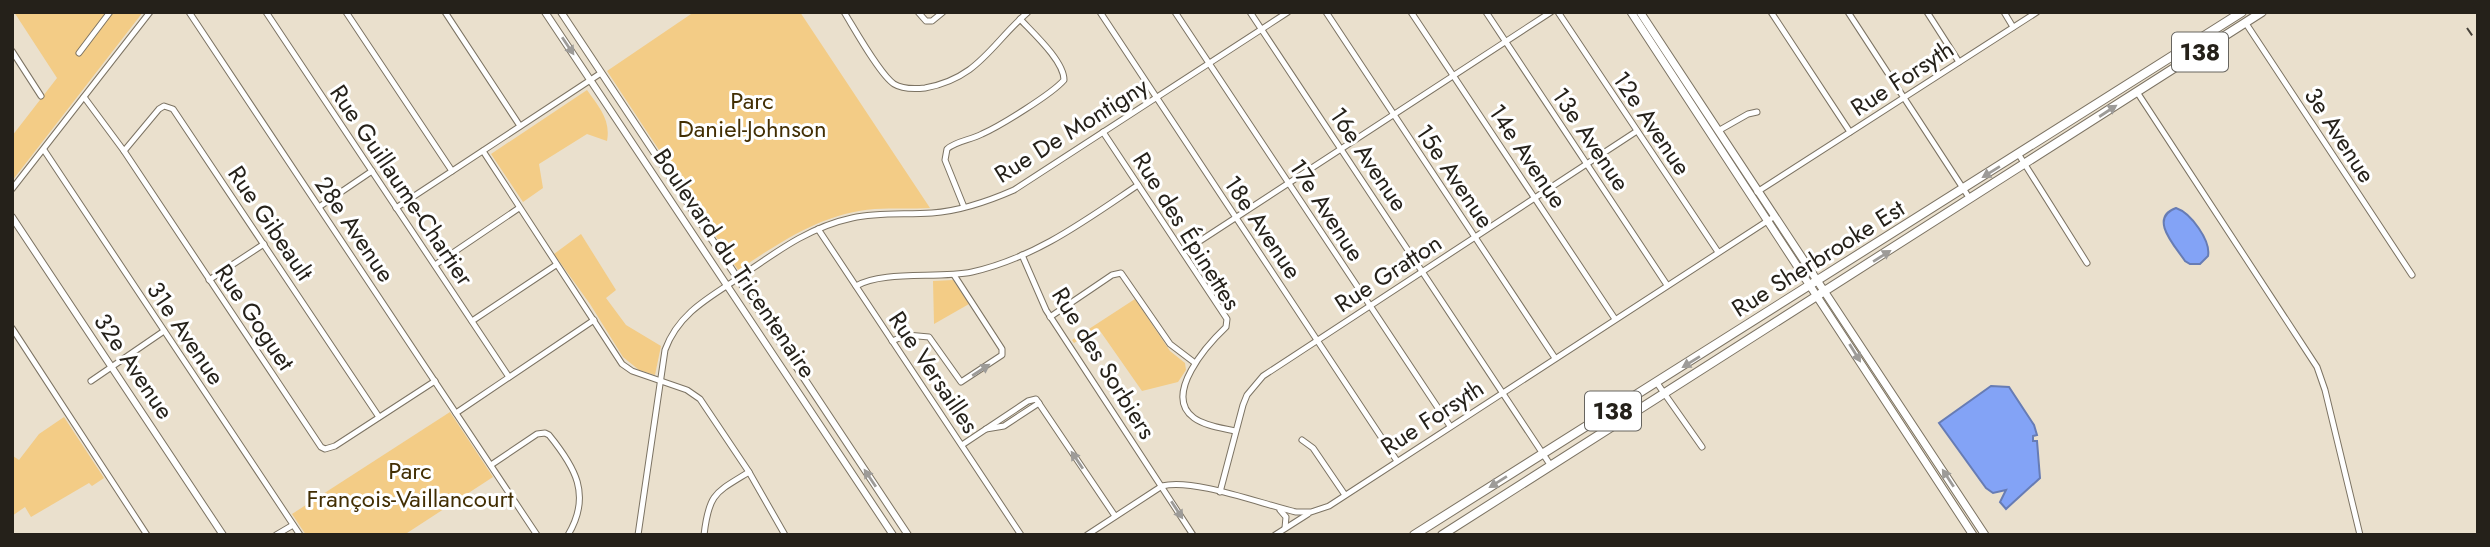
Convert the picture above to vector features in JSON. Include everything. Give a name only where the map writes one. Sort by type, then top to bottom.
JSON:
[{"type":"main road","points":[[1630,12],[1715,133]]},
{"type":"main road","points":[[1640,12],[1755,194],[1891,391],[1985,535]]},
{"type":"main road","name":"Rue Sherbrooke Est","points":[[1442,535],[2262,12]]},
{"type":"main road","name":"Rue Sherbrooke Est","points":[[1414,535],[2241,13]]},
{"type":"main road","points":[[2130,82],[2137,92]]},
{"type":"main road","points":[[2073,119],[2079,129]]},
{"type":"main road","points":[[2049,135],[2057,144]]},
{"type":"main road","points":[[1897,230],[1904,242]]},
{"type":"main road","points":[[1822,294],[1898,421],[1973,535]]},
{"type":"main road","points":[[1715,347],[1721,358]]},
{"type":"main road","points":[[1883,397],[1891,391]]},
{"type":"main road","points":[[1614,411],[1621,421]]},
{"type":"main road","points":[[1898,421],[1907,415]]},
{"type":"main road","points":[[1580,431],[1587,443]]},
{"type":"main road","points":[[1958,512],[1966,507]]},
{"type":"street","points":[[79,53],[110,12]]},
{"type":"street","points":[[12,189],[150,12]]},
{"type":"street","name":"28e Avenue","points":[[189,12],[537,535]]},
{"type":"street","name":"Rue Guillaume-Chartier","points":[[266,12],[509,377]]},
{"type":"street","points":[[346,12],[452,171]]},
{"type":"street","points":[[445,12],[520,126]]},
{"type":"street","name":"Boulevard du Tricentenaire","points":[[545,12],[893,535]]},
{"type":"street","name":"Boulevard du Tricentenaire","points":[[561,12],[908,535]]},
{"type":"street","points":[[844,12],[888,79],[904,88],[920,89],[955,79],[981,61],[1028,12]]},
{"type":"street","points":[[918,12],[926,21],[932,21],[943,12]]},
{"type":"street","name":"18e Avenue","points":[[1100,12],[1397,461]]},
{"type":"street","name":"17e Avenue","points":[[1175,12],[1450,426]]},
{"type":"street","name":"16e Avenue","points":[[1251,12],[1551,466]]},
{"type":"street","name":"Rue De Montigny","points":[[638,535],[665,350],[675,328],[689,313],[783,246],[818,229],[871,215],[933,213],[964,207],[1014,190],[1288,12]]},
{"type":"street","name":"15e Avenue","points":[[1326,12],[1555,358]]},
{"type":"street","name":"14e Avenue","points":[[1411,12],[1615,319]]},
{"type":"street","name":"13e Avenue","points":[[1486,12],[1667,285]]},
{"type":"street","points":[[1183,252],[1551,12]]},
{"type":"street","name":"12e Avenue","points":[[1558,12],[1718,252]]},
{"type":"street","points":[[1771,12],[1850,132]]},
{"type":"street","points":[[1848,12],[1970,200]]},
{"type":"street","points":[[1927,12],[1959,62]]},
{"type":"street","points":[[2004,12],[2014,27]]},
{"type":"street","name":"Rue Forsyth","points":[[1755,194],[2037,12]]},
{"type":"street","name":"3e Avenue","points":[[2241,13],[2245,23],[2412,275]]},
{"type":"street","points":[[964,207],[946,160],[947,149],[999,125],[1064,80],[1065,76],[1057,62],[1020,19]]},
{"type":"street","points":[[12,51],[41,96]]},
{"type":"street","points":[[396,208],[601,73]]},
{"type":"street","points":[[2137,92],[2317,367],[2360,535]]},
{"type":"street","name":"Rue Goguet","points":[[84,97],[124,151],[321,447],[325,449],[335,446],[435,381]]},
{"type":"street","name":"Rue Gibeault","points":[[124,151],[159,109],[164,106],[173,109],[379,417]]},
{"type":"street","points":[[1715,133],[1748,114],[1757,112]]},
{"type":"street","points":[[620,125],[631,117]]},
{"type":"street","name":"Rue Gratton","points":[[1220,492],[1247,395],[1273,368],[1637,131]]},
{"type":"street","name":"Rue des Épinettes","points":[[1103,132],[1228,323],[1195,363],[1183,391],[1186,410],[1201,422],[1235,431]]},
{"type":"street","name":"31e Avenue","points":[[44,150],[299,535]]},
{"type":"street","points":[[483,151],[622,364],[632,371],[687,390],[700,399],[749,472],[786,535]]},
{"type":"street","points":[[2019,155],[2087,263]]},
{"type":"street","points":[[654,177],[665,170]]},
{"type":"street","points":[[319,207],[372,171]]},
{"type":"street","points":[[856,286],[878,278],[954,275],[993,266],[1022,255],[1075,227],[1138,185]]},
{"type":"street","points":[[435,265],[519,208]]},
{"type":"street","points":[[684,221],[694,214]]},
{"type":"street","name":"32e Avenue","points":[[12,217],[223,535]]},
{"type":"street","name":"Rue Forsyth","points":[[1275,535],[1311,512],[1329,506],[1771,218]]},
{"type":"street","name":"Rue Versailles","points":[[818,229],[1021,535]]},
{"type":"street","points":[[209,280],[264,244]]},
{"type":"street","name":"Rue des Sorbiers","points":[[1022,255],[1050,317],[1193,535]]},
{"type":"street","points":[[472,321],[556,265]]},
{"type":"street","points":[[1050,317],[1112,275],[1121,273],[1170,344],[1195,363]]},
{"type":"street","points":[[892,341],[907,335],[929,337],[961,382],[1002,355],[1002,349],[954,275]]},
{"type":"street","points":[[456,413],[594,320]]},
{"type":"street","points":[[12,328],[146,535]]},
{"type":"street","points":[[91,381],[164,331]]},
{"type":"street","points":[[1657,383],[1702,447]]},
{"type":"street","points":[[962,445],[1031,399],[1036,399],[1115,516]]},
{"type":"street","points":[[491,466],[537,434],[549,435],[576,474],[580,486],[577,512],[568,535]]},
{"type":"street","points":[[1301,440],[1313,447],[1345,495]]},
{"type":"street","points":[[704,535],[706,511],[714,496],[749,472]]},
{"type":"street","points":[[1087,535],[1162,486],[1185,484],[1296,512],[1311,512]]},
{"type":"street","points":[[1279,508],[1286,517],[1285,528]]},
{"type":"street","points":[[276,535],[293,524]]},
{"type":"green space","points":[[14,12],[109,12],[99,30],[113,12],[143,12],[12,181],[12,136],[57,78]]},
{"type":"green space","name":"Parc Daniel-Johnson","points":[[694,12],[800,12],[930,208],[875,209],[837,216],[803,230],[738,270],[607,71]]},
{"type":"green space","points":[[587,90],[606,120],[607,141],[587,134],[539,164],[543,188],[523,202],[491,154]]},
{"type":"green space","points":[[581,234],[616,290],[606,298],[626,325],[661,346],[655,375],[639,370],[623,357],[554,254]]},
{"type":"green space","points":[[953,280],[969,304],[934,324],[933,281]]},
{"type":"green space","points":[[1135,299],[1170,351],[1185,363],[1186,370],[1178,382],[1142,391],[1098,328],[1074,343],[1072,340]]},
{"type":"green space","name":"Parc François-Vaillancourt","points":[[450,412],[493,477],[404,535],[306,535],[292,514]]},
{"type":"green space","points":[[64,417],[104,478],[92,486],[89,483],[31,517],[25,507],[12,516],[12,457],[19,460],[39,434]]},
{"type":"water","points":[[2176,208],[2194,221],[2206,243],[2208,256],[2200,264],[2185,261],[2166,233],[2164,218]]},
{"type":"water","points":[[1991,386],[2009,387],[2034,425],[2037,435],[2033,436],[2033,441],[2037,441],[2040,478],[2006,509],[2000,502],[2006,490],[1993,493],[1986,488],[1939,423]]},
{"type":"railway","points":[[2467,28],[2478,44]]}]
